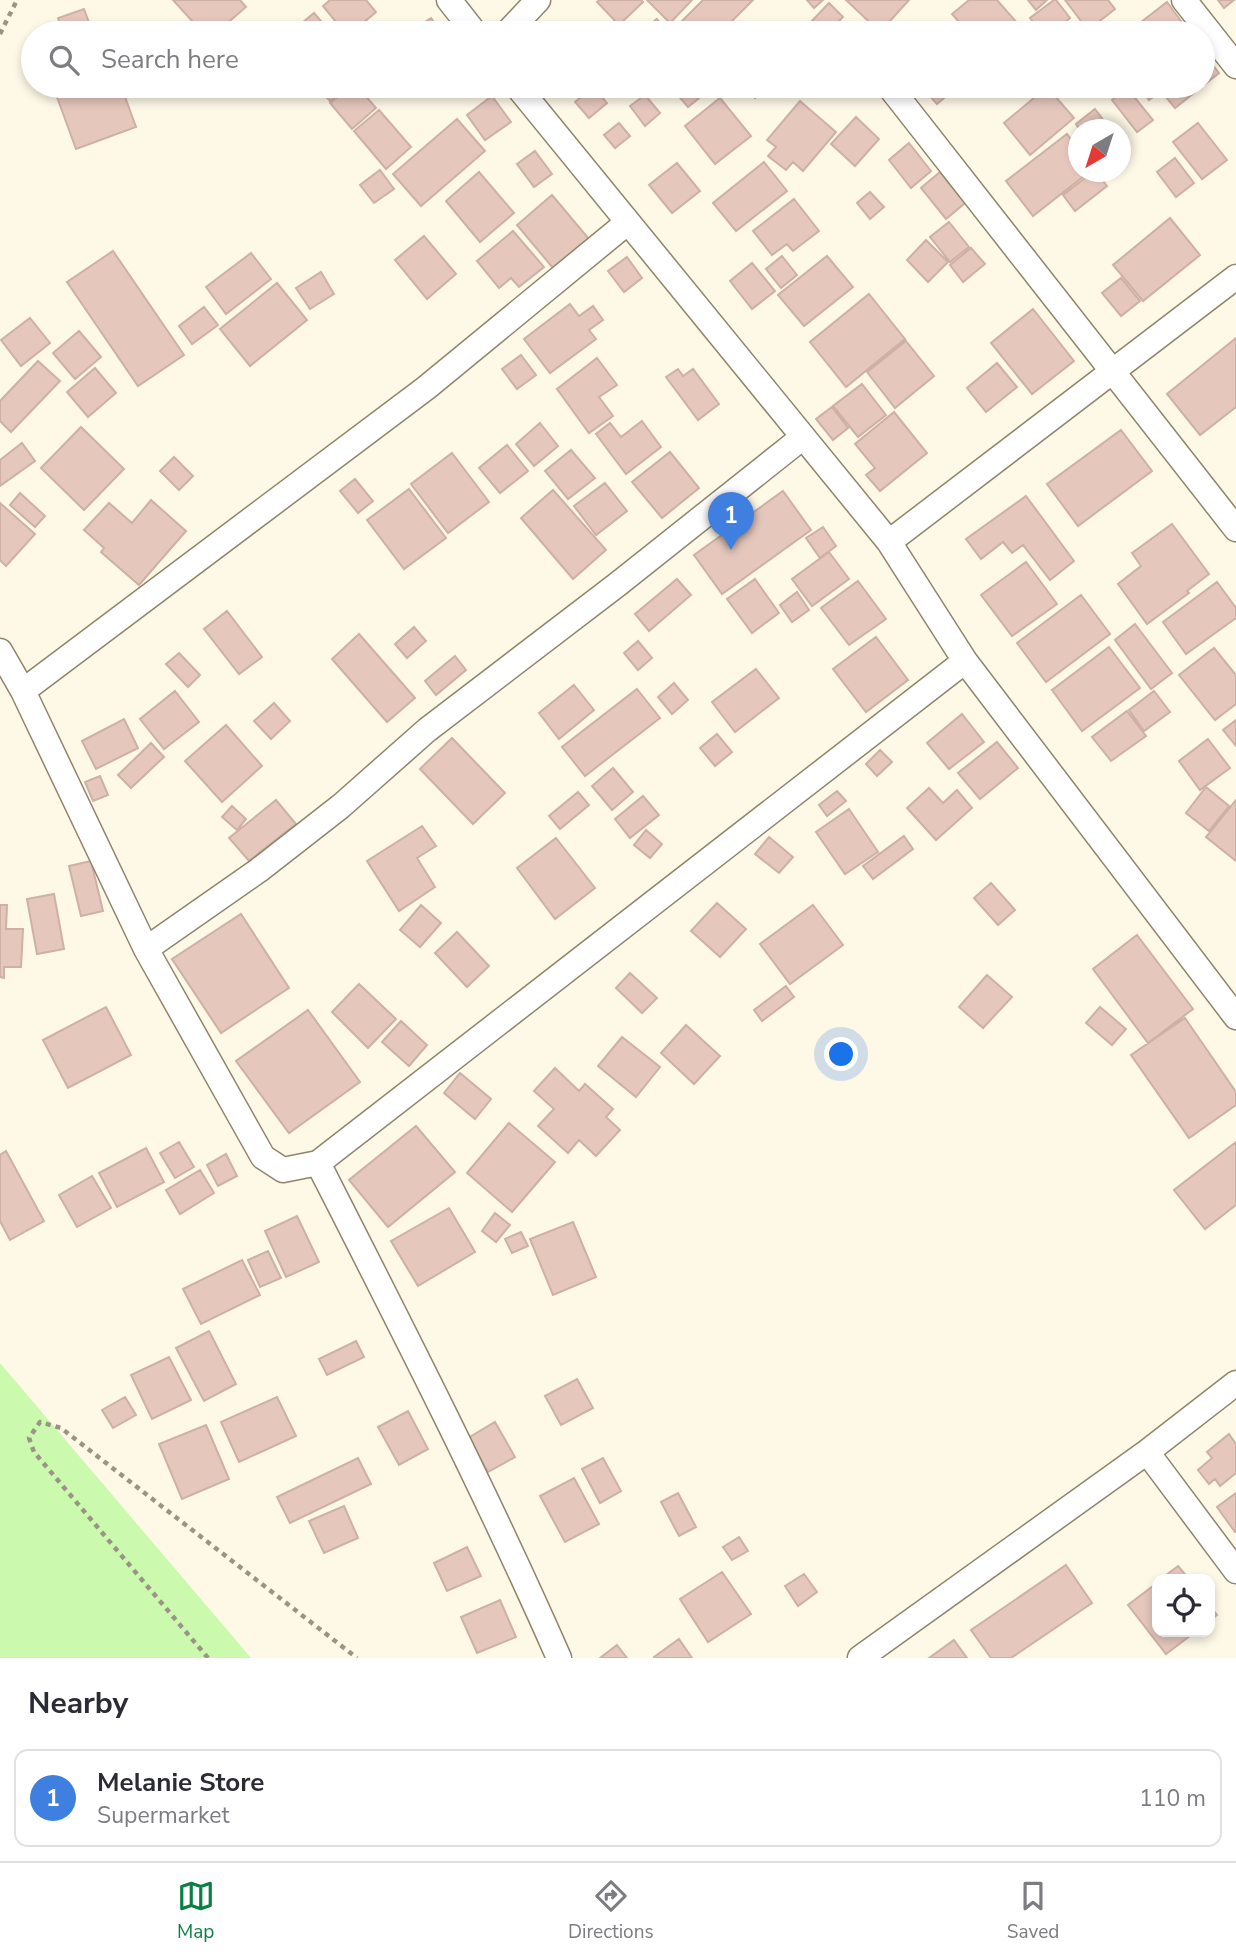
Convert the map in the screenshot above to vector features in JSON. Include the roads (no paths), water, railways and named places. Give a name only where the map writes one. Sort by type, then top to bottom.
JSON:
[{"type":"street","points":[[449,0],[466,21]]},
{"type":"street","points":[[518,21],[538,0]]},
{"type":"street","points":[[1184,0],[1201,21]]},
{"type":"street","points":[[1215,39],[1236,66]]},
{"type":"street","points":[[527,98],[889,542],[965,661],[1236,1017]]},
{"type":"street","points":[[898,98],[1236,529]]},
{"type":"street","points":[[23,691],[426,388],[628,222]]},
{"type":"street","points":[[889,542],[1236,277]]},
{"type":"street","points":[[146,949],[259,870],[331,814],[427,730],[618,584],[803,437]]},
{"type":"street","points":[[0,651],[23,691],[146,949],[263,1157],[283,1170],[318,1163],[965,661]]},
{"type":"street","points":[[318,1163],[507,1539],[559,1658]]},
{"type":"street","points":[[860,1658],[1147,1451],[1236,1383]]},
{"type":"street","points":[[1147,1451],[1236,1571]]},
{"type":"place","name":"Melanie Store","points":[[731,550]]}]
